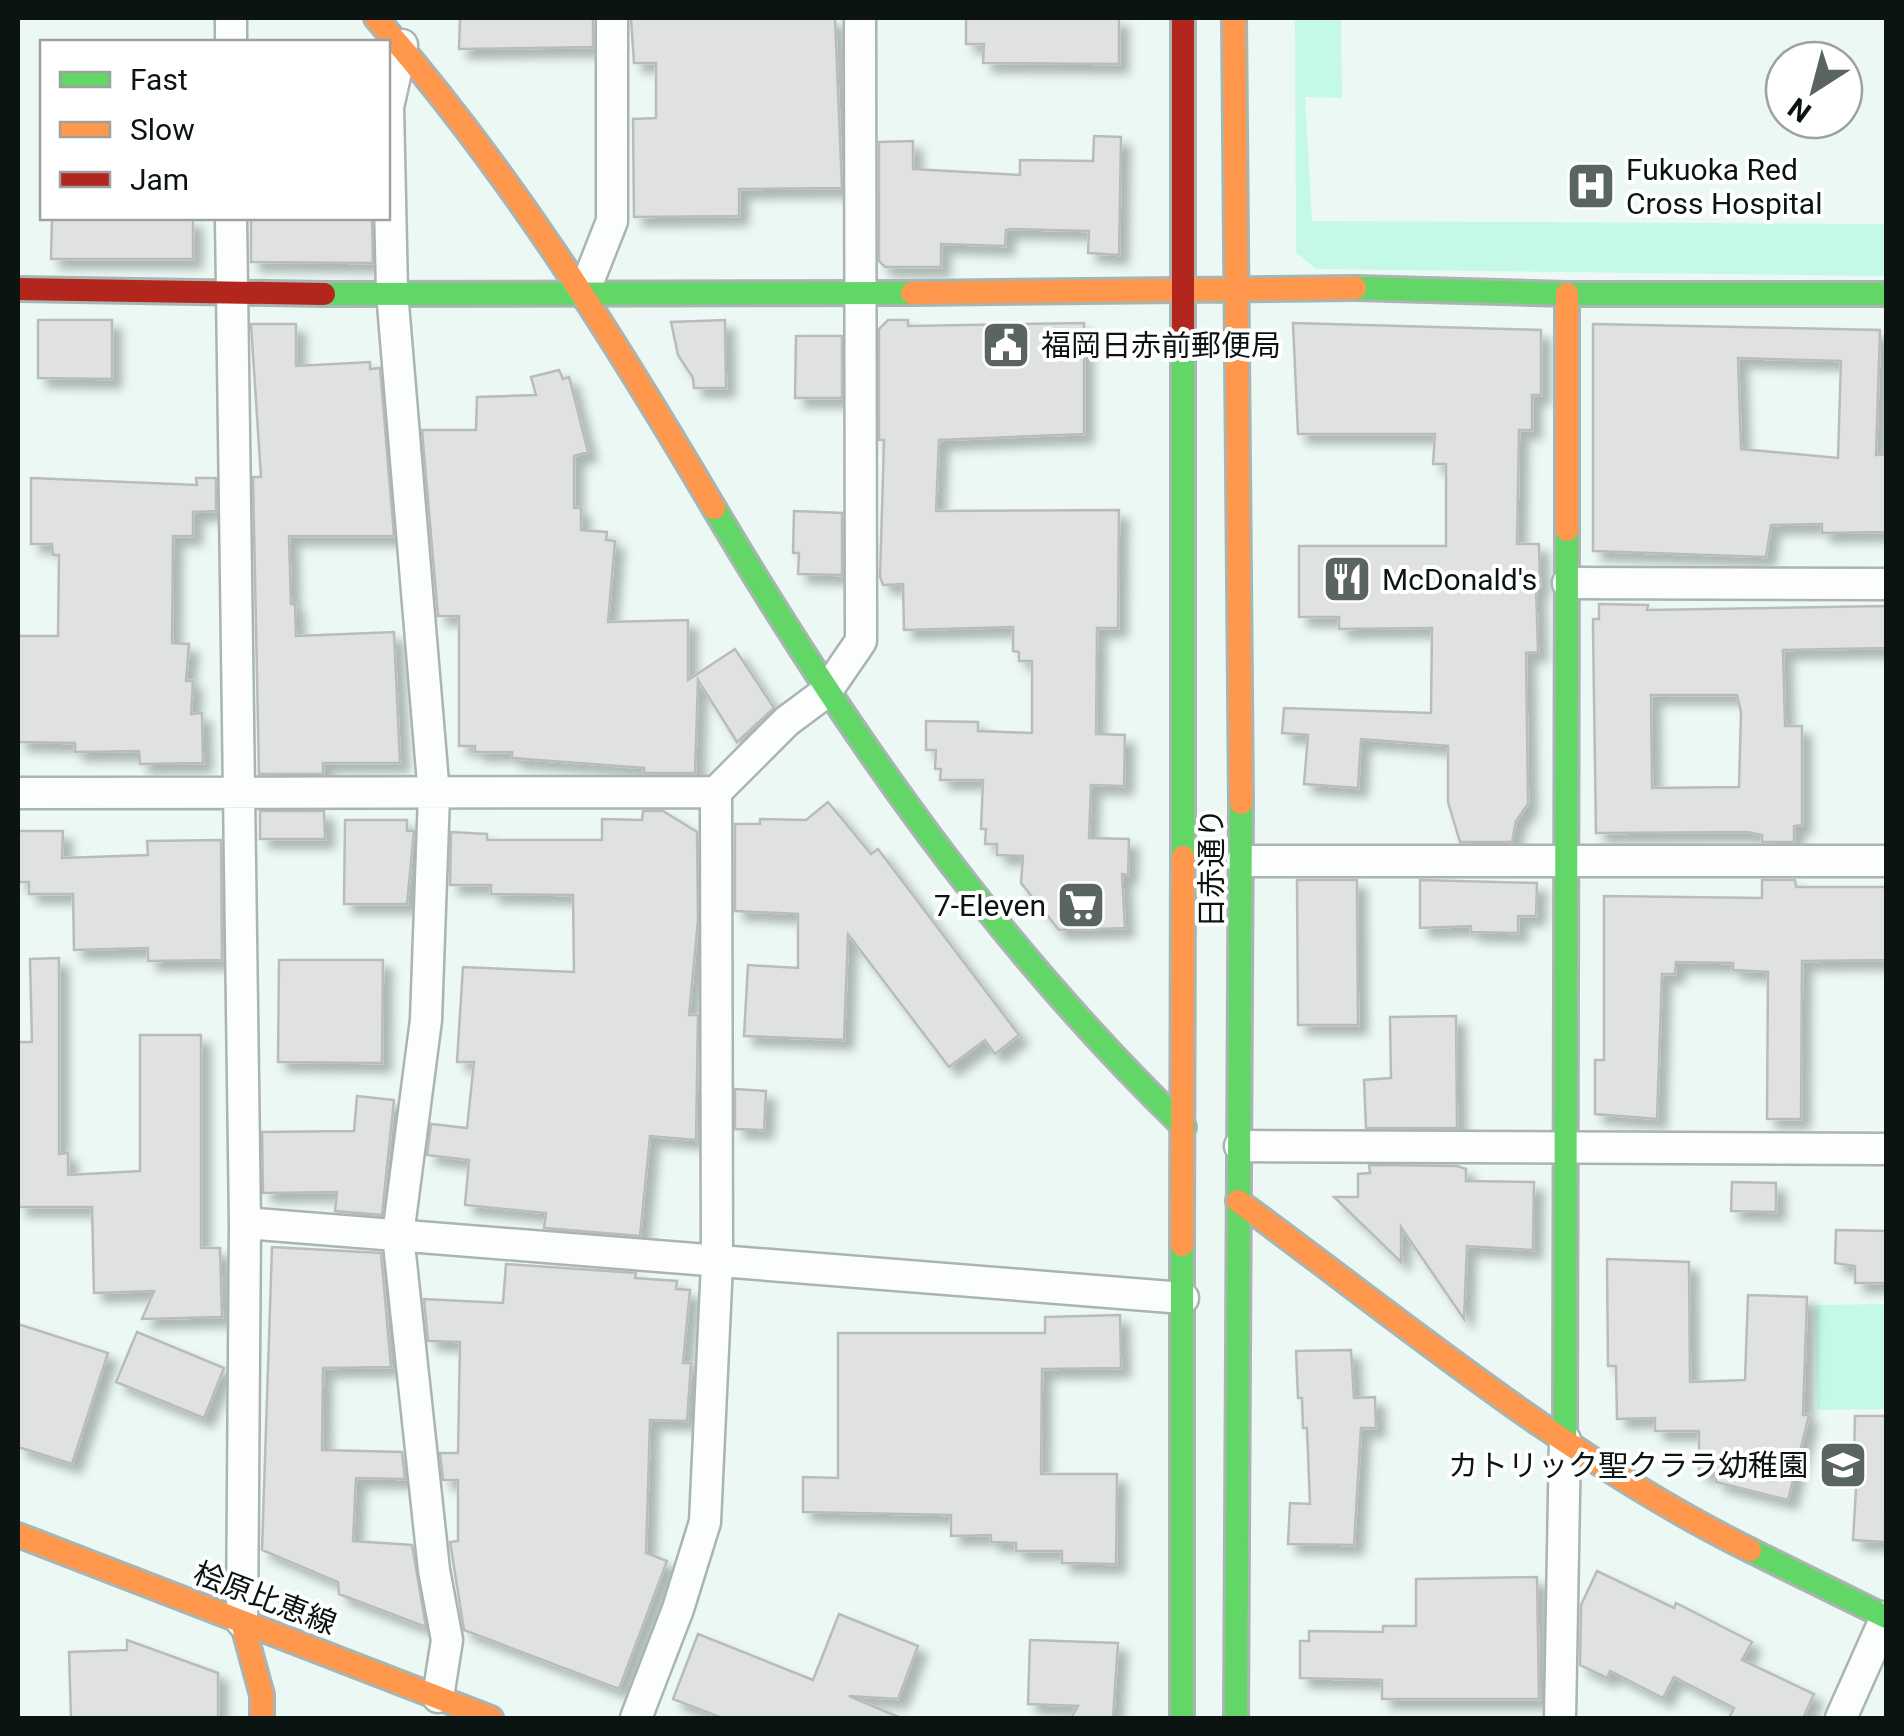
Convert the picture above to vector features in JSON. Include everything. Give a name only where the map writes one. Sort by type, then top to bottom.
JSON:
[{"type":"street","points":[[376,18],[478,142],[584,292],[826,692],[986,915],[1104,1052],[1184,1127]]},
{"type":"street","points":[[584,292],[612,221],[612,18]]},
{"type":"street","points":[[18,793],[716,792],[787,721],[826,692],[861,641],[860,18]]},
{"type":"street","name":"日赤通り","points":[[1182,1718],[1183,18]]},
{"type":"street","name":"日赤通り","points":[[1234,18],[1242,860],[1236,1718]]},
{"type":"street","points":[[390,98],[402,46]]},
{"type":"street","points":[[390,200],[392,292],[434,794],[426,1020],[398,1235],[434,1570],[447,1640],[438,1696]]},
{"type":"street","points":[[231,220],[244,1223],[242,1622],[262,1695],[262,1718]]},
{"type":"street","points":[[18,289],[232,294],[1184,292],[1235,286],[1567,294],[1886,294]]},
{"type":"street","points":[[1560,1718],[1570,861],[1567,294]]},
{"type":"street","points":[[1568,583],[1886,584]]},
{"type":"street","points":[[636,1718],[678,1608],[705,1522],[717,1263],[716,792]]},
{"type":"street","points":[[1242,860],[1886,861]]},
{"type":"street","points":[[1240,1146],[1886,1149]]},
{"type":"street","points":[[1238,1201],[1566,1440],[1708,1529],[1886,1617],[1841,1718]]},
{"type":"street","points":[[244,1223],[1182,1298]]},
{"type":"street","name":"桧原比恵線","points":[[18,1536],[491,1718]]},
{"type":"green space","points":[[1295,18],[1341,18],[1342,98],[1305,97],[1312,221],[1886,224],[1886,276],[1316,269],[1296,252]]},
{"type":"green space","points":[[1886,1304],[1886,1409],[1817,1410],[1815,1305]]},
{"type":"building","points":[[460,18],[593,18],[593,47],[459,49]]},
{"type":"building","points":[[631,18],[835,18],[842,188],[739,189],[739,216],[634,217],[633,119],[656,118],[656,63],[634,63]]},
{"type":"building","points":[[966,18],[1119,18],[1119,64],[983,63],[984,44],[966,44]]},
{"type":"building","points":[[1094,136],[1121,137],[1119,255],[1088,253],[1089,231],[1011,229],[1006,230],[1005,246],[941,244],[941,267],[885,267],[879,261],[879,142],[913,141],[913,169],[1020,175],[1020,160],[1093,161]]},
{"type":"building","points":[[52,220],[193,220],[193,259],[51,259]]},
{"type":"building","points":[[251,220],[372,220],[373,263],[251,262]]},
{"type":"building","points":[[38,320],[112,320],[112,379],[38,378]]},
{"type":"building","points":[[725,320],[726,388],[694,388],[693,378],[678,355],[671,322]]},
{"type":"building","points":[[888,320],[908,320],[908,326],[1084,323],[1084,434],[939,440],[936,511],[1119,510],[1118,628],[1097,628],[1096,734],[1125,735],[1124,786],[1091,785],[1089,838],[1129,839],[1128,875],[1122,874],[1125,928],[1059,930],[1021,883],[1023,856],[997,855],[997,844],[985,844],[986,829],[981,829],[983,780],[940,780],[941,769],[935,769],[936,750],[926,750],[926,721],[978,722],[978,731],[1032,733],[1032,661],[1019,661],[1019,652],[1013,651],[1013,627],[904,630],[903,584],[883,585],[880,577],[884,440],[879,440],[879,329]]},
{"type":"building","points":[[1293,323],[1541,330],[1541,395],[1532,395],[1532,430],[1519,430],[1517,544],[1539,544],[1540,587],[1536,587],[1538,652],[1526,653],[1528,804],[1516,821],[1512,842],[1460,842],[1448,802],[1448,746],[1361,739],[1358,788],[1304,784],[1308,735],[1282,733],[1284,708],[1431,713],[1432,628],[1339,629],[1339,617],[1299,617],[1299,546],[1446,546],[1446,464],[1433,464],[1435,434],[1298,434]]},
{"type":"building","points":[[251,324],[296,324],[296,366],[370,362],[370,369],[380,368],[394,536],[289,536],[291,604],[295,604],[296,636],[394,632],[400,763],[323,763],[323,774],[259,774],[253,477],[261,477]]},
{"type":"building","points":[[1593,324],[1880,330],[1876,455],[1886,454],[1886,532],[1822,533],[1822,524],[1771,525],[1766,557],[1593,551]],"holes":[[[1738,358],[1841,361],[1838,458],[1741,449]]]},
{"type":"building","points":[[796,336],[842,336],[842,398],[795,398]]},
{"type":"building","points":[[559,370],[563,379],[569,377],[588,452],[574,456],[574,508],[581,508],[581,530],[607,532],[606,540],[615,541],[608,622],[688,620],[688,680],[735,649],[774,708],[737,742],[698,680],[695,773],[644,773],[644,768],[512,758],[512,752],[475,752],[475,746],[459,746],[459,616],[438,616],[422,430],[476,430],[477,397],[536,395],[531,377]]},
{"type":"building","points":[[31,478],[197,485],[196,478],[216,478],[216,511],[193,512],[193,536],[173,536],[172,643],[189,644],[186,681],[193,681],[191,714],[202,713],[203,763],[140,764],[139,751],[75,752],[75,743],[18,742],[18,636],[58,636],[59,555],[53,555],[52,544],[31,544]]},
{"type":"building","points":[[794,511],[842,513],[842,575],[798,574],[799,553],[793,553]]},
{"type":"building","points":[[1599,604],[1648,605],[1647,610],[1886,606],[1886,648],[1783,650],[1785,726],[1802,726],[1802,825],[1794,826],[1794,842],[1762,842],[1762,835],[1747,832],[1596,833],[1593,619],[1599,619]],"holes":[[[1651,695],[1737,695],[1741,712],[1739,787],[1652,788]]]},
{"type":"building","points":[[828,802],[871,854],[878,849],[1019,1035],[995,1054],[985,1040],[949,1067],[848,934],[844,1040],[744,1036],[748,965],[798,968],[798,914],[735,911],[735,824],[760,824],[760,819],[806,820]]},
{"type":"building","points":[[260,811],[324,811],[325,839],[260,839]]},
{"type":"building","points":[[643,811],[663,811],[697,832],[698,920],[689,1015],[698,1015],[696,1140],[650,1136],[640,1236],[544,1228],[546,1213],[465,1205],[469,1160],[427,1155],[431,1124],[467,1128],[474,1062],[457,1062],[463,967],[574,972],[573,895],[491,894],[491,885],[450,885],[451,832],[487,834],[487,840],[602,840],[602,819],[642,820]]},
{"type":"building","points":[[345,820],[407,820],[407,831],[414,831],[407,904],[344,904]]},
{"type":"building","points":[[18,831],[63,831],[62,858],[148,855],[147,841],[221,840],[222,960],[148,961],[148,948],[74,950],[73,894],[29,894],[29,882],[18,882]]},
{"type":"building","points":[[1297,880],[1357,880],[1358,1025],[1298,1025]]},
{"type":"building","points":[[1420,880],[1537,883],[1536,916],[1518,916],[1518,933],[1471,932],[1471,926],[1420,928]]},
{"type":"building","points":[[1762,880],[1795,880],[1796,887],[1886,887],[1886,960],[1802,961],[1801,1119],[1767,1119],[1768,972],[1733,970],[1733,963],[1676,962],[1675,974],[1662,974],[1657,1119],[1595,1114],[1595,1060],[1604,1060],[1604,896],[1762,898]]},
{"type":"building","points":[[59,958],[59,1154],[68,1153],[68,1175],[140,1171],[140,1035],[201,1035],[201,1248],[220,1248],[222,1317],[142,1319],[154,1291],[94,1293],[92,1207],[18,1207],[18,1042],[32,1042],[30,959]]},
{"type":"building","points":[[279,960],[383,960],[382,1063],[278,1062]]},
{"type":"building","points":[[1456,1016],[1457,1128],[1366,1128],[1364,1080],[1391,1078],[1390,1017]]},
{"type":"building","points":[[735,1089],[766,1091],[764,1130],[735,1129]]},
{"type":"building","points":[[357,1096],[394,1100],[382,1215],[335,1211],[337,1192],[263,1193],[262,1132],[354,1131]]},
{"type":"building","points":[[1369,1165],[1457,1166],[1466,1169],[1466,1181],[1534,1182],[1533,1250],[1467,1246],[1464,1319],[1401,1227],[1401,1262],[1334,1197],[1358,1197],[1358,1174],[1370,1173]]},
{"type":"building","points":[[1732,1182],[1776,1183],[1776,1212],[1731,1211]]},
{"type":"building","points":[[1836,1230],[1886,1231],[1886,1283],[1855,1283],[1855,1266],[1835,1263]]},
{"type":"building","points":[[272,1247],[381,1253],[391,1367],[323,1368],[322,1450],[402,1452],[405,1479],[356,1478],[353,1541],[412,1545],[426,1627],[339,1594],[338,1582],[262,1550]]},
{"type":"building","points":[[1607,1259],[1689,1262],[1690,1382],[1745,1380],[1748,1295],[1807,1297],[1803,1415],[1809,1415],[1788,1500],[1716,1482],[1716,1473],[1699,1473],[1699,1431],[1655,1431],[1655,1418],[1617,1419],[1616,1366],[1608,1366]]},
{"type":"building","points":[[506,1264],[636,1273],[635,1278],[677,1281],[676,1289],[690,1290],[683,1363],[691,1363],[687,1421],[650,1420],[646,1553],[667,1561],[619,1689],[464,1630],[450,1542],[458,1541],[458,1480],[443,1480],[440,1453],[458,1453],[460,1342],[428,1341],[424,1299],[503,1303]]},
{"type":"building","points":[[1120,1315],[1121,1368],[1042,1369],[1041,1474],[1117,1474],[1116,1564],[1062,1563],[1062,1551],[1016,1551],[1016,1543],[991,1542],[991,1535],[951,1536],[951,1515],[803,1512],[803,1477],[838,1478],[838,1333],[1045,1333],[1045,1317]]},
{"type":"building","points":[[18,1324],[108,1353],[72,1464],[18,1447]]},
{"type":"building","points":[[137,1332],[224,1368],[204,1418],[116,1382]]},
{"type":"building","points":[[1351,1350],[1354,1398],[1375,1397],[1376,1428],[1361,1428],[1354,1545],[1288,1544],[1290,1503],[1310,1504],[1307,1428],[1303,1428],[1302,1398],[1298,1398],[1296,1351]]},
{"type":"building","points":[[1855,1416],[1886,1416],[1885,1542],[1853,1540],[1858,1457],[1854,1457]]},
{"type":"building","points":[[1597,1571],[1674,1608],[1676,1603],[1752,1642],[1742,1660],[1814,1694],[1803,1718],[1729,1718],[1734,1708],[1674,1677],[1663,1698],[1610,1671],[1607,1678],[1580,1665],[1581,1605]]},
{"type":"building","points":[[1537,1577],[1539,1699],[1382,1699],[1382,1680],[1300,1678],[1300,1641],[1309,1641],[1309,1631],[1383,1632],[1383,1626],[1416,1626],[1416,1579]]},
{"type":"building","points":[[839,1614],[918,1646],[898,1699],[849,1696],[901,1718],[722,1718],[673,1699],[698,1634],[813,1680]]},
{"type":"building","points":[[127,1640],[218,1673],[218,1718],[71,1718],[69,1652],[127,1650]]},
{"type":"building","points":[[1030,1640],[1118,1643],[1113,1718],[1071,1718],[1078,1706],[1028,1704]]},
{"type":"traffic: fast","points":[[1355,288],[1567,294],[1886,294]]},
{"type":"traffic: fast","points":[[324,294],[912,293]]},
{"type":"traffic: fast","points":[[1183,350],[1183,857]]},
{"type":"traffic: fast","points":[[714,508],[817,674],[928,833],[1049,984],[1184,1127]]},
{"type":"traffic: fast","points":[[1565,1440],[1567,530]]},
{"type":"traffic: fast","points":[[1236,1718],[1241,803]]},
{"type":"traffic: fast","points":[[1182,1245],[1182,1718]]},
{"type":"traffic: fast","points":[[1750,1550],[1886,1617]]},
{"type":"traffic: slow","points":[[376,18],[514,194],[637,380],[714,508]]},
{"type":"traffic: slow","points":[[1234,18],[1241,803]]},
{"type":"traffic: slow","points":[[912,293],[1355,288]]},
{"type":"traffic: slow","points":[[1567,294],[1567,530]]},
{"type":"traffic: slow","points":[[1182,1245],[1183,857]]},
{"type":"traffic: slow","points":[[1238,1201],[1551,1431],[1682,1514],[1750,1550]]},
{"type":"traffic: slow","points":[[18,1535],[491,1718]]},
{"type":"traffic: slow","points":[[242,1622],[262,1695],[262,1718]]},
{"type":"traffic: jam","points":[[1183,18],[1183,350]]},
{"type":"traffic: jam","points":[[18,289],[324,294]]},
{"type":"place","name":"Fukuoka Red Cross Hospital","points":[[1591,186]]},
{"type":"place","name":"福岡日赤前郵便局","points":[[1006,345]]},
{"type":"place","name":"McDonald's","points":[[1347,579]]},
{"type":"place","name":"7-Eleven","points":[[1081,905]]},
{"type":"place","name":"カトリック聖クララ幼稚園","points":[[1843,1465]]}]
